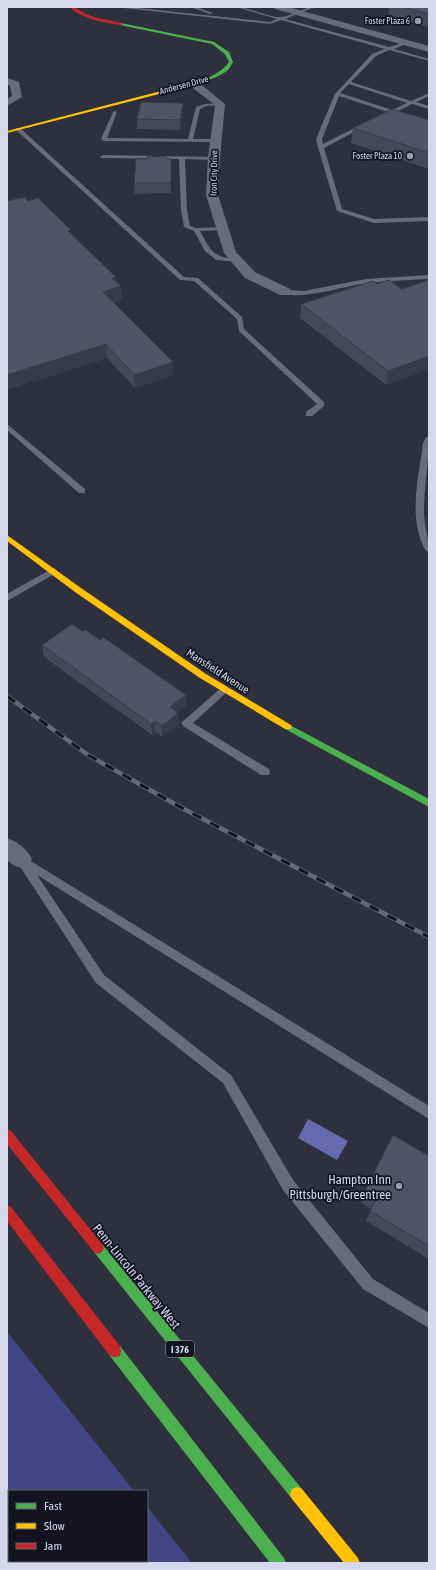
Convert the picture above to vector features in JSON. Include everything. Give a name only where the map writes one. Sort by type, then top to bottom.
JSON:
[{"type":"main road","name":"Andersen Drive","points":[[7,132],[207,80],[227,70],[232,64],[232,58],[229,53],[218,46],[201,40],[96,19],[80,13],[72,7]]},
{"type":"main road","name":"Mansfield Avenue","points":[[7,537],[53,572],[224,690],[309,739],[429,803]]},
{"type":"main road","name":"Penn-Lincoln Parkway West","points":[[7,1135],[353,1563]]},
{"type":"main road","points":[[7,1211],[279,1563]]},
{"type":"street","points":[[278,7],[429,49]]},
{"type":"street","points":[[7,81],[15,84],[17,97],[7,103]]},
{"type":"street","points":[[193,83],[220,104]]},
{"type":"street","name":"Iron City Drive","points":[[220,104],[214,158],[212,195],[230,253],[250,275],[285,292]]},
{"type":"lane","points":[[117,7],[270,23],[313,7]]},
{"type":"lane","points":[[192,7],[234,20]]},
{"type":"lane","points":[[238,7],[429,60]]},
{"type":"lane","points":[[404,43],[374,55],[337,94],[319,139],[338,210],[374,221],[427,219]]},
{"type":"lane","points":[[348,82],[429,108]]},
{"type":"lane","points":[[337,94],[399,114]]},
{"type":"lane","points":[[378,119],[429,94]]},
{"type":"lane","points":[[190,141],[198,108],[205,105],[220,104]]},
{"type":"lane","points":[[115,112],[104,139],[216,141]]},
{"type":"lane","points":[[321,147],[370,122]]},
{"type":"lane","points":[[18,129],[182,279],[196,279],[240,318],[241,330],[322,404],[309,414]]},
{"type":"lane","points":[[103,156],[214,158]]},
{"type":"lane","points":[[182,157],[184,210],[187,227],[196,230],[222,228]]},
{"type":"lane","points":[[196,230],[207,250],[218,259],[238,261]]},
{"type":"lane","points":[[285,292],[304,292],[366,281],[429,277]]},
{"type":"lane","points":[[7,426],[82,491]]},
{"type":"lane","points":[[429,438],[427,443],[420,510],[420,526],[429,549]]},
{"type":"lane","points":[[7,598],[53,572]]},
{"type":"lane","points":[[224,690],[186,723],[265,772]]},
{"type":"lane","points":[[14,853],[429,1113]]},
{"type":"lane","points":[[14,853],[100,979],[227,1079],[288,1185],[368,1284],[429,1321]]},
{"type":"shaded area","points":[[7,1332],[133,1490],[8,1490],[8,1562],[148,1562],[148,1508],[192,1563],[7,1563]]},
{"type":"water","points":[[308,1119],[348,1141],[337,1160],[298,1138]]},
{"type":"building","points":[[402,7],[429,7],[429,14]]},
{"type":"building","points":[[141,102],[183,103],[180,120],[137,119]]},
{"type":"building","points":[[392,109],[429,120],[429,153],[353,128]]},
{"type":"building","points":[[166,156],[167,159],[171,159],[171,183],[134,183],[136,159]]},
{"type":"building","points":[[25,197],[28,201],[38,198],[71,230],[68,231],[116,277],[112,278],[121,286],[103,292],[173,362],[134,375],[106,344],[7,375],[7,201]]},
{"type":"building","points":[[389,280],[402,289],[429,280],[429,356],[388,371],[301,304],[373,281],[377,284]]},
{"type":"building","points":[[72,624],[82,631],[86,630],[100,640],[103,637],[186,695],[170,707],[178,713],[162,726],[155,721],[151,724],[42,645]]},
{"type":"building","name":"Hampton Inn Pittsburgh/Greentree","points":[[393,1135],[429,1156],[429,1246],[370,1211],[376,1199],[364,1193]]},
{"type":"railway","points":[[7,696],[88,755],[182,808],[429,937]]},
{"type":"traffic: fast","points":[[121,24],[213,43],[227,53],[231,62],[226,70],[201,82],[161,92]]},
{"type":"traffic: fast","points":[[288,727],[429,803]]},
{"type":"traffic: fast","points":[[98,1248],[297,1494]]},
{"type":"traffic: fast","points":[[115,1351],[279,1563]]},
{"type":"traffic: slow","points":[[7,132],[161,92]]},
{"type":"traffic: slow","points":[[7,537],[78,590],[203,676],[288,727]]},
{"type":"traffic: slow","points":[[297,1494],[353,1563]]},
{"type":"traffic: jam","points":[[72,7],[89,17],[121,24]]},
{"type":"traffic: jam","points":[[7,1135],[98,1248]]},
{"type":"traffic: jam","points":[[7,1211],[115,1351]]},
{"type":"place","name":"Foster Plaza 6","points":[[418,21]]},
{"type":"place","name":"Foster Plaza 10","points":[[410,156]]},
{"type":"place","name":"Hampton Inn Pittsburgh/Greentree","points":[[399,1186]]}]
